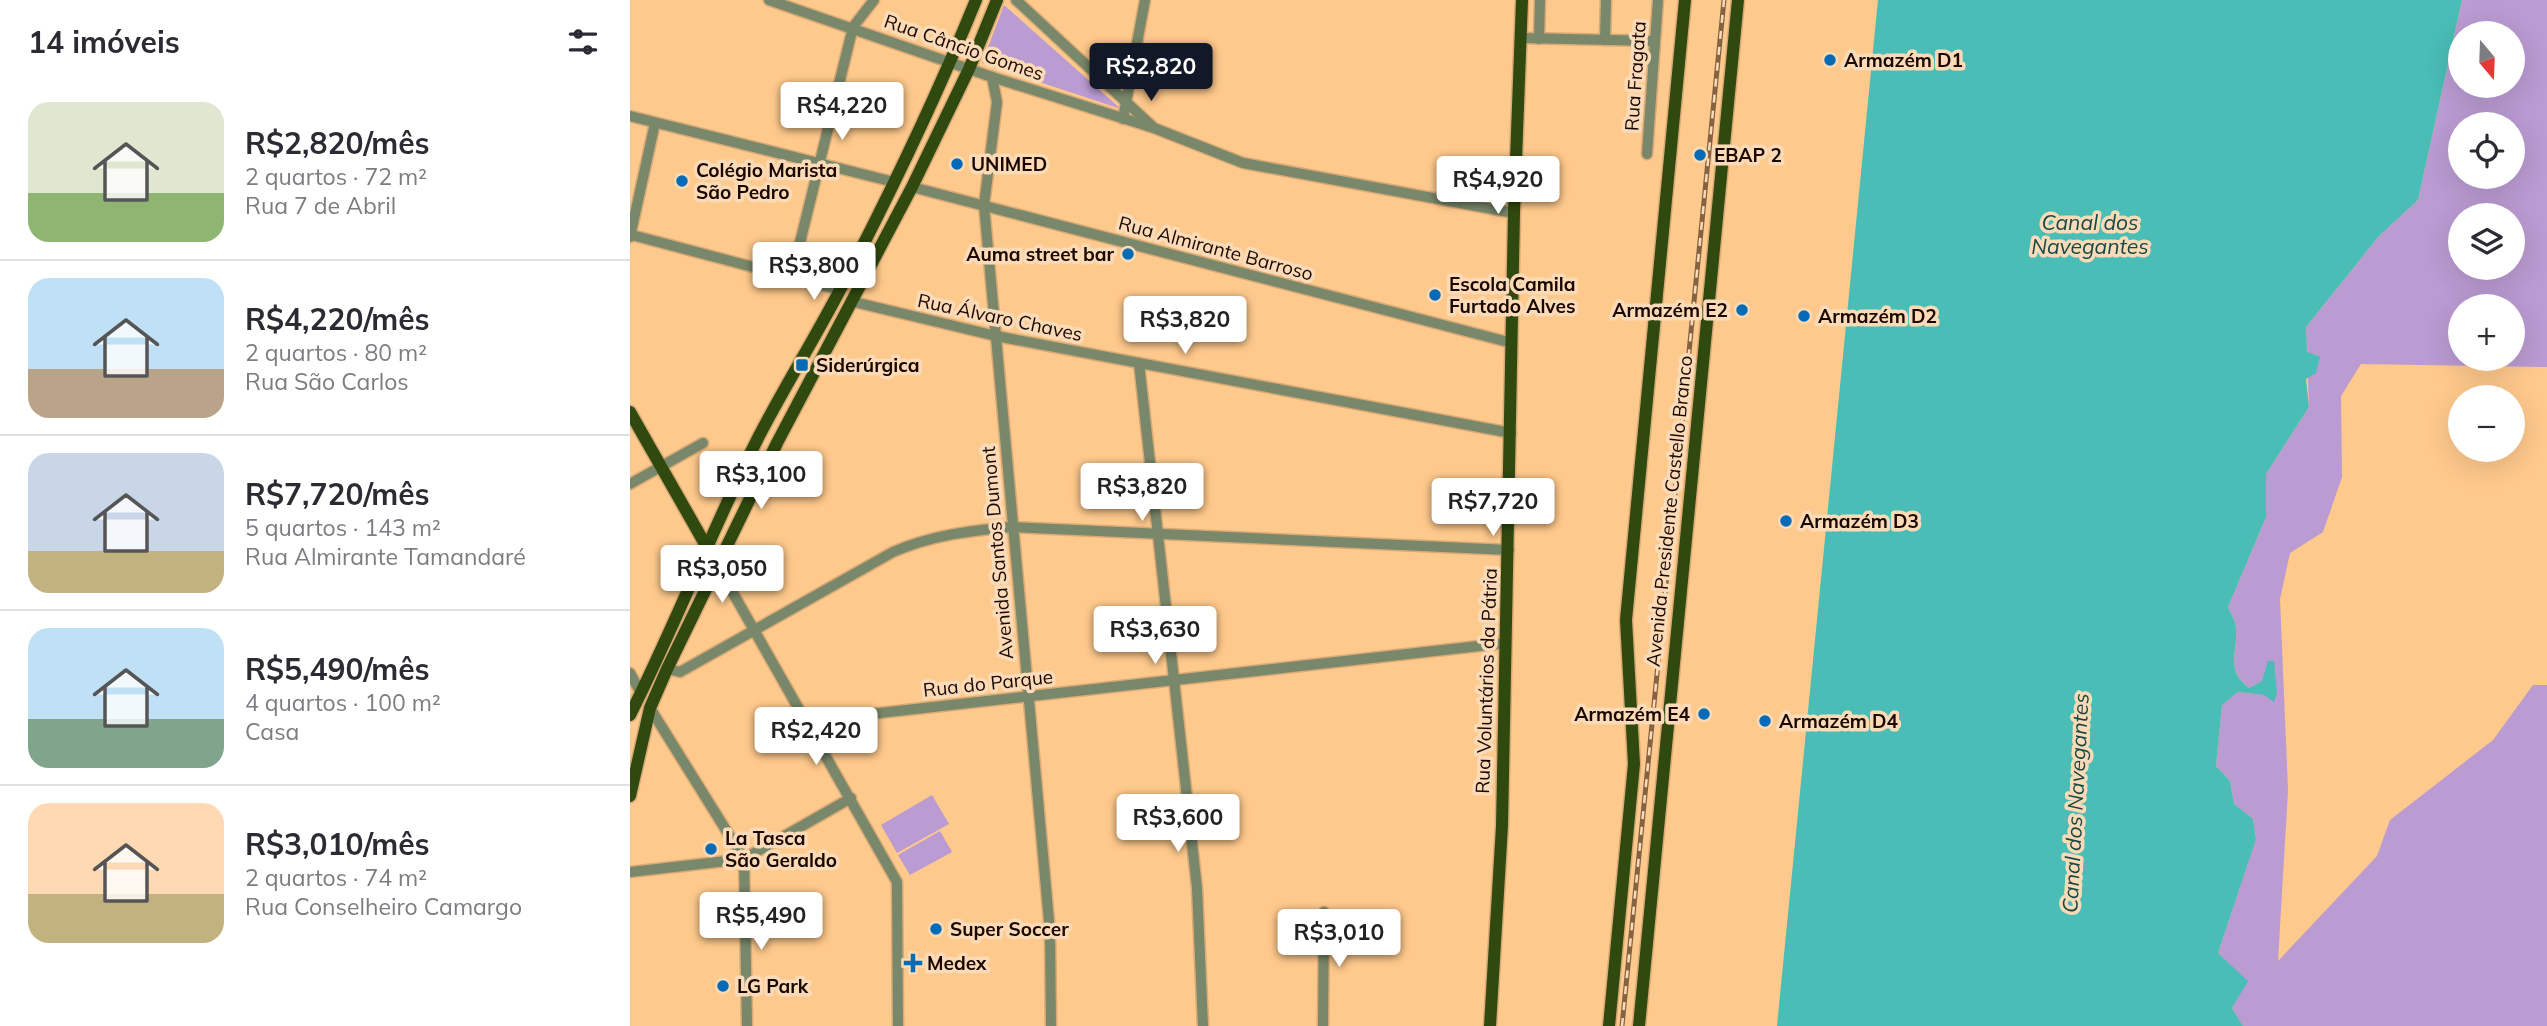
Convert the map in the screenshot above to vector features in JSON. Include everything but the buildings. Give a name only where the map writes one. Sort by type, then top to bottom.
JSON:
[{"type":"main road","points":[[630,715],[636,696],[706,545],[760,435],[840,290],[894,182],[951,61],[976,0]]},
{"type":"main road","points":[[630,796],[650,708],[667,669],[716,563],[912,187],[969,69],[997,0]]},
{"type":"main road","name":"Rua Voluntários da Pátria","points":[[1490,1026],[1502,826],[1514,213],[1522,0]]},
{"type":"main road","name":"Avenida Presidente Castello Branco","points":[[1609,1026],[1634,764],[1626,620],[1685,0]]},
{"type":"main road","name":"Avenida Presidente Castello Branco","points":[[1639,1026],[1738,0]]},
{"type":"main road","points":[[630,412],[716,563]]},
{"type":"main road","points":[[636,696],[650,708]]},
{"type":"street","name":"Rua Câncio Gomes","points":[[769,0],[992,77],[1154,128],[1243,163],[1514,213]]},
{"type":"street","points":[[792,275],[853,27],[874,0]]},
{"type":"street","points":[[1016,0],[1154,128]]},
{"type":"street","points":[[1123,119],[1145,0]]},
{"type":"street","points":[[1539,38],[1540,0]]},
{"type":"street","points":[[1605,40],[1606,0]]},
{"type":"street","name":"Rua Fragata","points":[[1647,154],[1658,0]]},
{"type":"street","points":[[1522,38],[1654,41]]},
{"type":"street","name":"Avenida Santos Dumont","points":[[992,77],[997,102],[984,205],[1011,527],[1050,932],[1051,1026]]},
{"type":"street","points":[[630,116],[894,182]]},
{"type":"street","points":[[655,123],[631,236],[792,275],[840,290]]},
{"type":"street","name":"Rua Almirante Barroso","points":[[912,187],[1512,344]]},
{"type":"street","name":"Rua Álvaro Chaves","points":[[854,302],[996,336],[1511,433]]},
{"type":"street","points":[[1139,363],[1197,888],[1203,1026]]},
{"type":"street","points":[[630,484],[703,443]]},
{"type":"street","points":[[667,669],[680,672],[756,632],[893,552],[919,541],[953,533],[1011,527],[1509,550]]},
{"type":"street","points":[[716,563],[897,882],[898,1026]]},
{"type":"street","name":"Rua do Parque","points":[[808,721],[1506,643]]},
{"type":"street","points":[[630,673],[636,696]]},
{"type":"street","points":[[650,708],[744,859],[747,1026]]},
{"type":"street","points":[[630,872],[744,859],[851,798]]},
{"type":"street","points":[[1324,912],[1324,1026]]},
{"type":"shaded area","points":[[2462,0],[2547,0],[2547,367],[2525,367],[2525,294],[2448,294],[2448,365],[2361,364],[2341,396],[2342,477],[2323,532],[2290,553],[2280,599],[2288,790],[2278,961],[2377,856],[2390,820],[2493,740],[2533,685],[2547,685],[2547,1026],[2243,1026],[2232,1008],[2247,981],[2218,953],[2256,838],[2253,819],[2234,804],[2230,781],[2216,766],[2222,704],[2238,692],[2264,695],[2262,681],[2249,688],[2236,672],[2236,632],[2228,607],[2266,517],[2266,474],[2309,407],[2306,327],[2379,236],[2418,200],[2448,64],[2448,98],[2525,98],[2525,21],[2457,21]]},
{"type":"shaded area","points":[[1004,5],[1121,109],[982,63]]},
{"type":"shaded area","points":[[932,795],[949,824],[897,853],[881,825]]},
{"type":"shaded area","points":[[940,831],[952,852],[910,875],[898,855]]},
{"type":"water","name":"Canal dos Navegantes","points":[[1878,0],[2462,0],[2457,21],[2448,21],[2448,64],[2418,200],[2379,236],[2306,327],[2307,352],[2320,357],[2316,373],[2306,379],[2309,407],[2266,474],[2266,517],[2228,607],[2236,632],[2236,673],[2249,688],[2262,681],[2268,661],[2274,661],[2277,692],[2274,702],[2264,695],[2238,692],[2222,705],[2216,766],[2230,781],[2234,804],[2253,819],[2256,839],[2218,953],[2248,981],[2232,1008],[2243,1026],[1777,1026]]},
{"type":"railway","points":[[1622,1026],[1724,0]]},
{"type":"place","name":"Armazém D1","points":[[1830,60]]},
{"type":"place","name":"EBAP 2","points":[[1700,155]]},
{"type":"place","name":"UNIMED","points":[[957,164]]},
{"type":"place","name":"Colégio Marista São Pedro","points":[[682,181]]},
{"type":"place","name":"Auma street bar","points":[[1128,254]]},
{"type":"place","name":"Escola Camila Furtado Alves","points":[[1435,295]]},
{"type":"place","name":"Armazém E2","points":[[1742,310]]},
{"type":"place","name":"Armazém D2","points":[[1804,316]]},
{"type":"place","name":"Siderúrgica","points":[[802,365]]},
{"type":"place","name":"Armazém D3","points":[[1786,521]]},
{"type":"place","name":"Armazém E4","points":[[1704,714]]},
{"type":"place","name":"Armazém D4","points":[[1765,721]]},
{"type":"place","name":"La Tasca São Geraldo","points":[[711,849]]},
{"type":"place","name":"Super Soccer","points":[[936,929]]},
{"type":"place","name":"Medex","points":[[913,963]]},
{"type":"place","name":"LG Park","points":[[723,986]]}]
